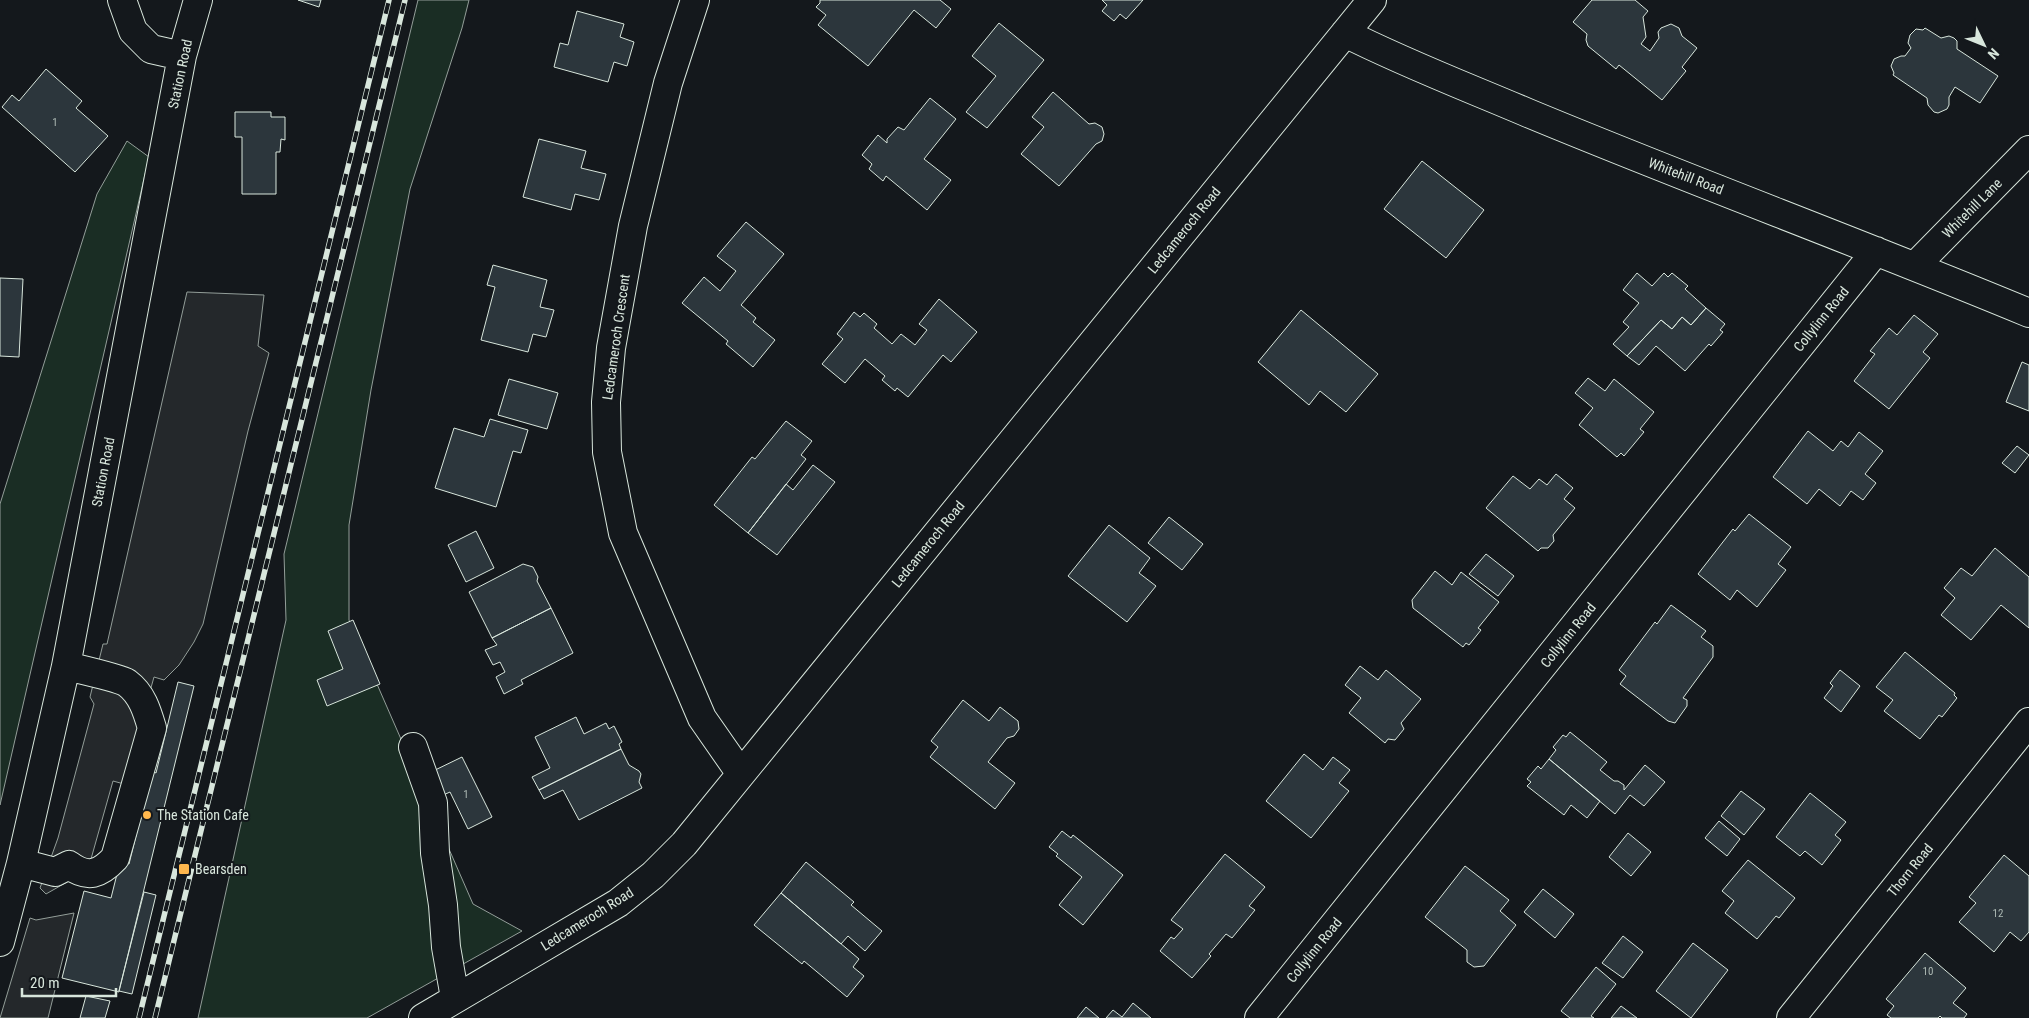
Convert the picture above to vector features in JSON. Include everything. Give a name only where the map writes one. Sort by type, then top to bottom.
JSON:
[{"type":"street","points":[[122,0],[133,31],[151,48],[182,56]]},
{"type":"street","name":"Station Road","points":[[0,942],[21,863],[66,666],[182,56],[198,0]]},
{"type":"street","name":"Ledcameroch Crescent","points":[[695,0],[668,83],[633,226],[611,348],[606,402],[607,452],[626,543],[702,718],[741,774]]},
{"type":"street","name":"Ledcameroch Road","points":[[423,1018],[618,903],[653,875],[684,844],[1372,0]]},
{"type":"street","name":"Whitehill Road","points":[[1345,33],[1379,50],[1590,138],[2029,313]]},
{"type":"street","name":"Whitehill Lane","points":[[1915,266],[2029,150]]},
{"type":"street","name":"Collylinn Road","points":[[1260,1018],[1876,251]]},
{"type":"street","points":[[21,863],[55,872],[69,865],[78,871],[89,874],[104,870],[115,858],[152,728],[146,707],[136,692],[126,682],[66,666]]},
{"type":"street","name":"Thorn Road","points":[[1791,1018],[2029,722]]},
{"type":"street","points":[[413,747],[433,803],[435,853],[443,906],[446,947],[455,998]]},
{"type":"green space","points":[[418,0],[469,0],[462,28],[410,189],[371,390],[349,525],[349,620],[473,904],[522,931],[367,1018],[198,1018],[286,620],[284,554]]},
{"type":"green space","points":[[127,141],[149,157],[0,805],[0,504],[97,194]]},
{"type":"shaded area","points":[[187,292],[264,295],[258,346],[269,353],[248,431],[203,624],[179,665],[164,680],[154,677],[124,784],[113,781],[91,859],[67,882],[46,894],[40,888],[58,838],[94,704],[90,697],[103,644],[107,644]]},
{"type":"shaded area","points":[[74,913],[48,1018],[0,1018],[30,918],[36,920]]},
{"type":"building","points":[[298,0],[321,0],[319,7]]},
{"type":"building","points":[[820,0],[940,0],[951,9],[936,28],[914,10],[868,66],[818,25],[826,15],[816,7]]},
{"type":"building","points":[[1102,0],[1143,0],[1126,19],[1120,14],[1114,21],[1102,11],[1107,5]]},
{"type":"building","points":[[1592,0],[1635,0],[1648,11],[1643,17],[1646,37],[1641,44],[1650,51],[1659,38],[1658,32],[1661,28],[1671,24],[1679,28],[1682,36],[1697,48],[1682,67],[1686,71],[1662,100],[1619,65],[1616,69],[1588,46],[1587,34],[1573,22]]},
{"type":"building","points":[[577,11],[624,24],[620,37],[634,42],[627,66],[614,62],[608,82],[554,67],[560,43],[568,45]]},
{"type":"building","points":[[999,23],[1044,60],[987,128],[966,112],[996,76],[972,56]]},
{"type":"building","points":[[1925,28],[1941,38],[1949,36],[1954,38],[1957,41],[1957,49],[1998,76],[1980,103],[1955,87],[1949,97],[1947,109],[1938,113],[1934,112],[1928,105],[1927,98],[1893,75],[1891,66],[1894,59],[1905,56],[1911,48],[1908,43],[1910,35],[1916,29],[1923,30]]},
{"type":"building","points":[[46,69],[82,101],[76,108],[108,136],[75,172],[2,107],[12,95],[19,101]]},
{"type":"building","points":[[1053,92],[1089,124],[1095,123],[1102,127],[1104,134],[1102,141],[1096,144],[1059,186],[1021,154],[1044,127],[1032,117]]},
{"type":"building","points":[[930,98],[956,119],[924,159],[951,180],[927,210],[886,176],[883,181],[869,169],[872,164],[862,155],[878,135],[887,143],[887,139],[898,127],[904,130]]},
{"type":"building","points":[[235,112],[271,112],[271,117],[285,117],[285,140],[281,139],[280,152],[276,152],[276,194],[242,194],[242,137],[235,137]]},
{"type":"building","points":[[539,139],[586,151],[581,168],[606,174],[599,200],[575,194],[571,210],[523,197]]},
{"type":"building","points":[[1422,161],[1484,210],[1446,258],[1384,209]]},
{"type":"building","points":[[746,222],[784,254],[741,305],[756,318],[753,322],[775,340],[753,367],[726,344],[728,341],[682,303],[704,277],[720,291],[736,271],[717,256]]},
{"type":"building","points":[[493,265],[547,280],[540,307],[554,310],[546,337],[533,334],[528,352],[481,340],[495,287],[487,285]]},
{"type":"building","points":[[1637,273],[1652,286],[1664,273],[1668,277],[1672,273],[1688,286],[1685,289],[1706,308],[1691,325],[1682,317],[1672,329],[1661,320],[1627,356],[1613,344],[1629,327],[1623,322],[1639,303],[1623,290]]},
{"type":"building","points":[[0,278],[23,279],[19,357],[0,356]]},
{"type":"building","points":[[939,299],[977,332],[951,362],[943,355],[908,397],[897,388],[895,391],[882,380],[885,376],[865,359],[845,383],[822,364],[843,339],[837,334],[854,312],[860,317],[864,313],[877,324],[874,328],[892,344],[901,334],[915,345],[927,330],[919,324]]},
{"type":"building","points":[[1706,308],[1725,324],[1720,330],[1723,332],[1711,346],[1709,344],[1685,371],[1656,346],[1639,365],[1627,356],[1661,320],[1672,329],[1682,317],[1691,325]]},
{"type":"building","points":[[1301,310],[1378,374],[1346,412],[1320,391],[1309,405],[1258,362]]},
{"type":"building","points":[[1914,315],[1938,334],[1923,352],[1930,358],[1889,409],[1854,381],[1875,354],[1870,351],[1889,328],[1897,335]]},
{"type":"building","points":[[2022,362],[2029,365],[2029,411],[2006,402]]},
{"type":"building","points":[[1588,378],[1605,391],[1614,379],[1654,412],[1640,429],[1644,432],[1624,456],[1621,453],[1617,457],[1579,425],[1593,408],[1575,393]]},
{"type":"building","points":[[509,379],[558,393],[547,429],[498,415]]},
{"type":"building","points":[[490,419],[528,430],[521,453],[513,451],[496,507],[435,488],[454,428],[484,437]]},
{"type":"building","points":[[786,421],[812,441],[801,455],[806,459],[748,533],[714,505],[752,457],[755,459]]},
{"type":"building","points":[[1808,431],[1833,451],[1841,441],[1848,447],[1859,432],[1883,451],[1865,474],[1876,483],[1863,500],[1851,491],[1840,506],[1819,489],[1807,504],[1773,477]]},
{"type":"building","points":[[2017,446],[2029,455],[2015,473],[2002,463]]},
{"type":"building","points":[[813,465],[835,482],[777,555],[748,533],[786,484],[793,490]]},
{"type":"building","points":[[1556,474],[1573,488],[1564,499],[1575,508],[1553,535],[1554,541],[1548,548],[1541,548],[1538,551],[1486,508],[1513,476],[1530,489],[1539,479],[1547,485]]},
{"type":"building","points":[[1749,514],[1791,547],[1778,564],[1786,570],[1757,607],[1737,590],[1730,600],[1698,574],[1733,529],[1735,531]]},
{"type":"building","points":[[1169,517],[1203,544],[1182,570],[1148,543]]},
{"type":"building","points":[[1109,525],[1150,558],[1139,573],[1156,586],[1127,622],[1068,576]]},
{"type":"building","points":[[476,531],[494,568],[466,582],[448,545]]},
{"type":"building","points":[[1995,548],[2029,577],[2029,628],[2001,605],[1971,640],[1941,615],[1955,598],[1944,588],[1961,568],[1972,576]]},
{"type":"building","points":[[1486,554],[1514,576],[1498,596],[1469,574]]},
{"type":"building","points":[[523,564],[533,567],[538,577],[537,581],[551,608],[492,638],[469,592]]},
{"type":"building","points":[[1435,571],[1452,585],[1461,572],[1499,602],[1478,628],[1481,630],[1469,645],[1466,643],[1463,647],[1413,608],[1412,600]]},
{"type":"building","points":[[1671,605],[1706,631],[1701,637],[1713,646],[1713,657],[1683,698],[1687,700],[1687,706],[1675,723],[1668,721],[1620,684],[1626,676],[1619,670],[1655,622],[1657,624]]},
{"type":"building","points":[[551,608],[573,653],[521,680],[523,684],[504,694],[496,677],[505,672],[500,662],[493,665],[485,650],[497,645],[492,638]]},
{"type":"building","points":[[353,620],[380,684],[327,706],[317,680],[343,669],[328,631]]},
{"type":"building","points":[[1905,652],[1955,693],[1954,695],[1957,698],[1942,717],[1939,715],[1920,739],[1884,711],[1893,700],[1876,687]]},
{"type":"building","points":[[1360,666],[1378,680],[1386,670],[1421,699],[1401,723],[1404,729],[1395,740],[1388,739],[1385,743],[1349,713],[1361,698],[1345,685]]},
{"type":"building","points":[[1840,670],[1860,686],[1841,712],[1824,698],[1833,686],[1830,683]]},
{"type":"building","points":[[178,682],[194,686],[119,992],[62,978],[84,891],[111,898],[120,862],[129,864],[152,771],[156,773]]},
{"type":"building","points":[[963,700],[989,721],[1000,707],[1018,721],[1019,729],[1014,736],[1007,738],[988,762],[1015,783],[995,809],[930,757],[938,747],[931,741]]},
{"type":"building","points":[[576,717],[584,734],[606,723],[609,729],[614,726],[622,742],[619,744],[621,749],[539,790],[532,777],[550,768],[535,737]]},
{"type":"building","points":[[1570,732],[1607,762],[1600,770],[1614,781],[1624,785],[1624,790],[1645,765],[1665,782],[1644,806],[1630,795],[1615,814],[1549,759],[1556,750],[1553,747],[1563,735],[1566,737]]},
{"type":"building","points":[[621,749],[629,765],[641,774],[639,782],[642,788],[579,820],[563,790],[544,799],[539,790]]},
{"type":"building","points":[[1304,754],[1323,770],[1333,757],[1350,770],[1339,783],[1349,791],[1311,838],[1266,801]]},
{"type":"building","points":[[462,757],[492,817],[468,829],[450,792],[441,796],[429,773]]},
{"type":"building","points":[[1549,759],[1600,801],[1587,818],[1571,805],[1564,815],[1527,786],[1531,782],[1527,779],[1538,766],[1541,769]]},
{"type":"building","points":[[1741,791],[1765,809],[1744,835],[1721,816]]},
{"type":"building","points":[[1810,793],[1846,822],[1835,835],[1841,840],[1822,865],[1805,851],[1800,856],[1776,837]]},
{"type":"building","points":[[1719,821],[1740,839],[1727,856],[1705,838]]},
{"type":"building","points":[[1062,831],[1071,838],[1073,835],[1123,875],[1083,925],[1059,905],[1082,877],[1056,856],[1058,854],[1049,847]]},
{"type":"building","points":[[1628,833],[1651,852],[1631,876],[1609,857]]},
{"type":"building","points":[[1225,854],[1265,887],[1249,906],[1255,910],[1232,938],[1226,934],[1209,954],[1211,956],[1192,978],[1160,951],[1171,937],[1174,939],[1183,929],[1171,920]]},
{"type":"building","points":[[2004,855],[2029,876],[2029,932],[2021,941],[2010,932],[1994,952],[1959,922],[1976,903],[1969,897]]},
{"type":"building","points":[[1748,860],[1795,898],[1779,918],[1776,916],[1757,939],[1725,913],[1734,901],[1722,891]]},
{"type":"building","points":[[806,862],[854,902],[851,905],[882,931],[865,951],[848,936],[841,944],[781,893]]},
{"type":"building","points":[[1465,866],[1509,900],[1500,911],[1516,925],[1484,966],[1474,967],[1467,962],[1467,950],[1425,917]]},
{"type":"building","points":[[1543,889],[1574,914],[1555,938],[1524,912]]},
{"type":"building","points":[[144,892],[156,895],[132,994],[119,991]]},
{"type":"building","points":[[781,893],[859,959],[853,967],[864,976],[847,997],[804,961],[802,964],[754,925]]},
{"type":"building","points":[[1623,936],[1643,952],[1623,978],[1602,963]]},
{"type":"building","points":[[1693,943],[1728,970],[1691,1018],[1656,991]]},
{"type":"building","points":[[1925,953],[1966,988],[1953,1003],[1967,1014],[1964,1018],[1942,1018],[1940,1016],[1938,1018],[1891,1018],[1887,1015],[1894,1006],[1886,999]]},
{"type":"building","points":[[1596,967],[1616,984],[1591,1016],[1594,1018],[1570,1018],[1561,1011]]},
{"type":"building","points":[[86,996],[110,1001],[105,1018],[80,1018]]},
{"type":"building","points":[[1133,1003],[1151,1018],[1106,1018],[1113,1010],[1122,1017]]},
{"type":"building","points":[[1621,1006],[1637,1018],[1611,1018]]},
{"type":"building","points":[[1086,1007],[1099,1018],[1077,1018]]},
{"type":"railway","points":[[139,1018],[389,0]]},
{"type":"railway","points":[[155,1018],[405,0]]},
{"type":"place","name":"The Station Cafe","points":[[147,815]]},
{"type":"place","name":"Bearsden","points":[[184,869]]}]
